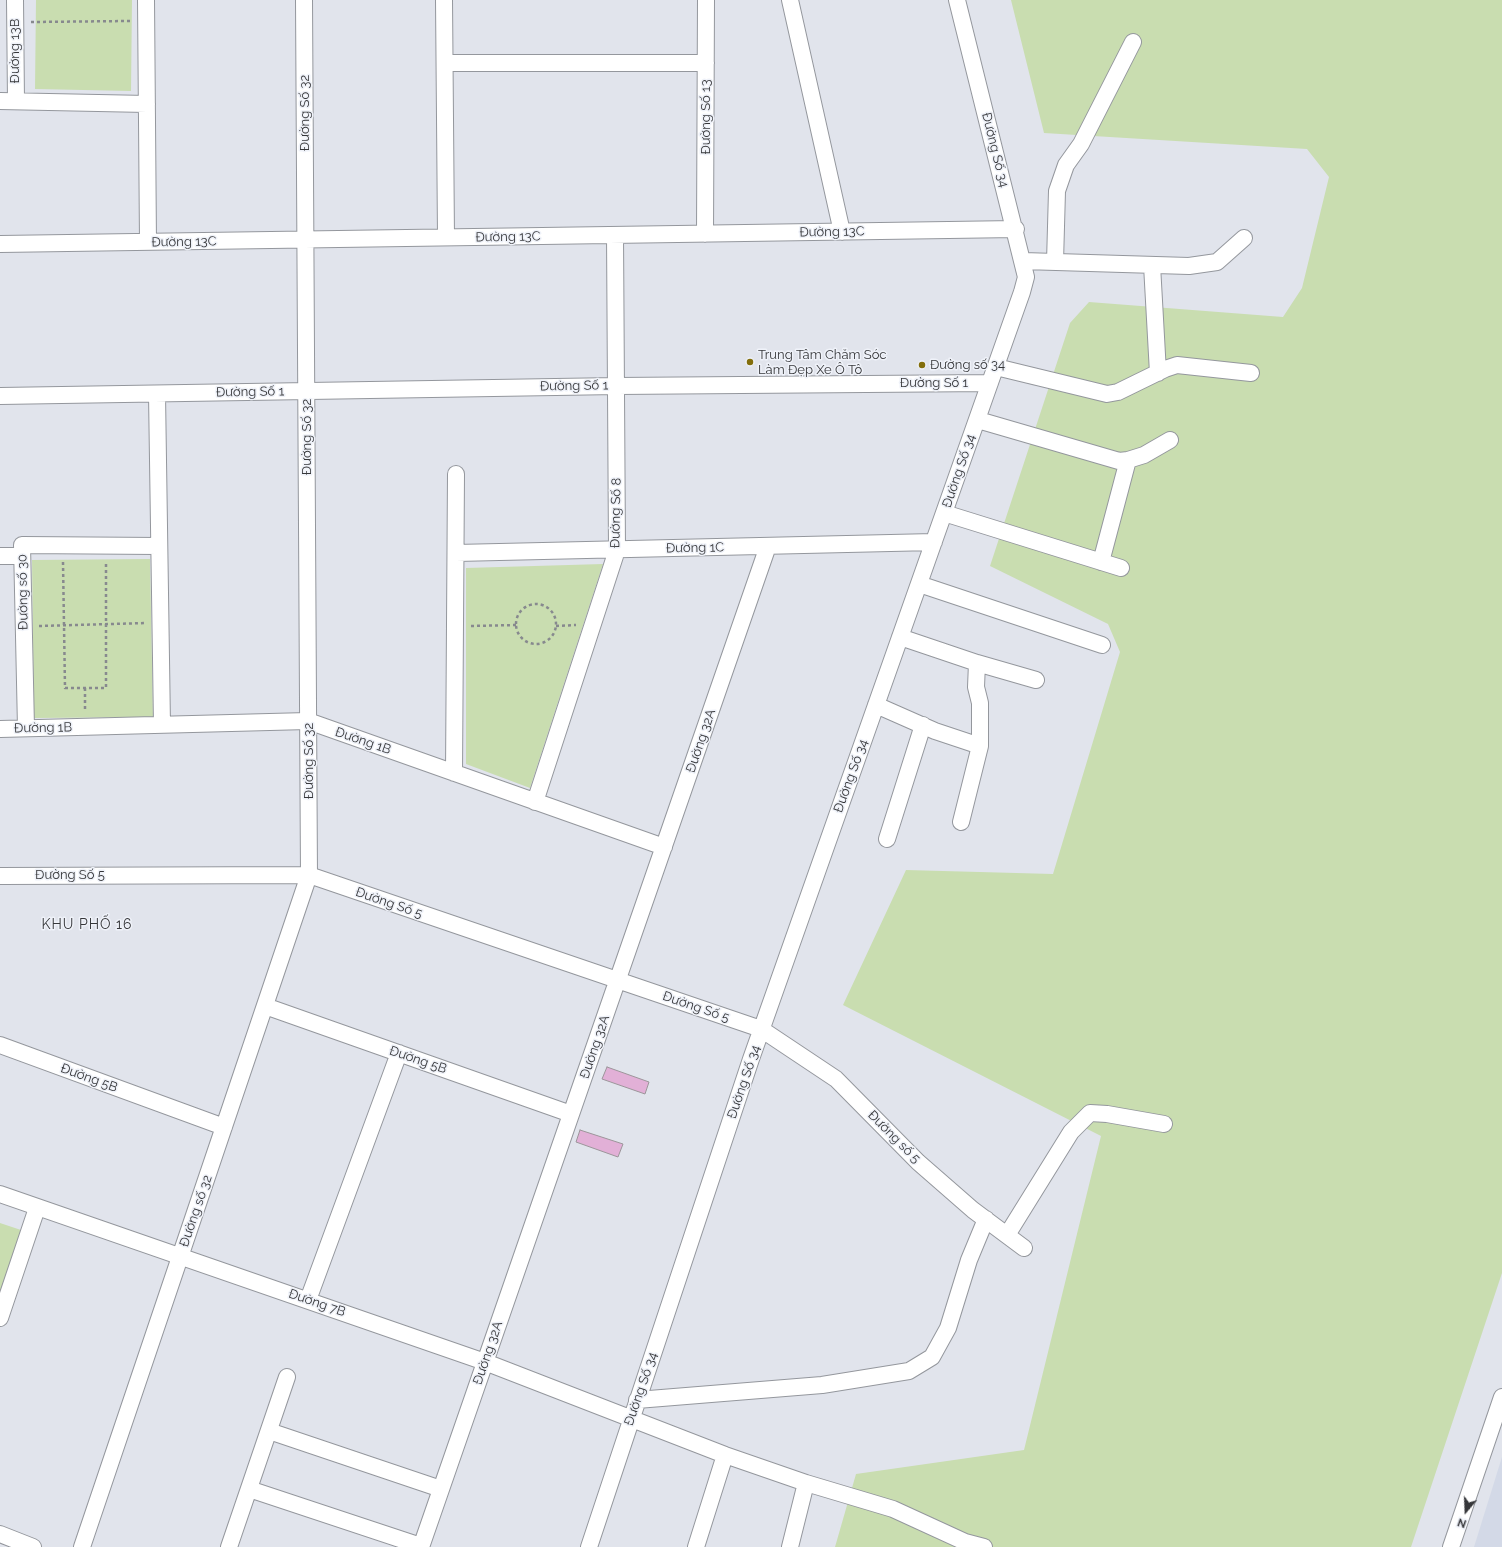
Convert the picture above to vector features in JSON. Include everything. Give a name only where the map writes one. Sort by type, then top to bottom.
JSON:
[{"type":"street","name":"Đường 13B","points":[[8,101],[15,22],[15,0]]},
{"type":"street","points":[[146,0],[148,242]]},
{"type":"street","name":"Đường Số 32","points":[[304,0],[309,875]]},
{"type":"street","points":[[444,0],[446,238]]},
{"type":"street","name":"Đường Số 13","points":[[705,234],[706,0]]},
{"type":"street","points":[[790,0],[842,232]]},
{"type":"street","name":"Đường Số 34","points":[[588,1547],[762,1029],[978,420],[1026,277],[1024,261],[957,0]]},
{"type":"street","points":[[1055,262],[1057,191],[1066,165],[1081,144],[1134,42]]},
{"type":"street","points":[[445,62],[706,63]]},
{"type":"street","points":[[8,101],[147,104]]},
{"type":"street","name":"Đường 13C","points":[[0,244],[1016,229]]},
{"type":"street","name":"Đường Số 8","points":[[535,802],[617,550],[615,235]]},
{"type":"street","points":[[1024,261],[1189,266],[1217,262],[1244,238]]},
{"type":"street","points":[[1152,265],[1158,373]]},
{"type":"street","points":[[996,366],[1107,394],[1118,392],[1177,365],[1251,373]]},
{"type":"street","name":"Đường Số 1","points":[[0,396],[617,386],[990,383]]},
{"type":"street","points":[[157,394],[162,725]]},
{"type":"street","points":[[978,420],[1119,461],[1144,455],[1170,440]]},
{"type":"street","points":[[1101,562],[1128,460]]},
{"type":"street","points":[[454,773],[456,474]]},
{"type":"street","points":[[944,513],[1121,568]]},
{"type":"street","name":"Đường 1C","points":[[456,554],[934,542]]},
{"type":"street","name":"Đường số 30","points":[[26,728],[22,545],[63,544],[159,546]]},
{"type":"street","name":"Đường 32A","points":[[421,1546],[768,546]]},
{"type":"street","points":[[0,556],[22,556]]},
{"type":"street","points":[[919,584],[1102,645]]},
{"type":"street","points":[[900,637],[977,663],[1036,680]]},
{"type":"street","points":[[961,822],[980,746],[980,702],[976,687],[977,663]]},
{"type":"street","points":[[876,705],[923,725],[980,746]]},
{"type":"street","name":"Đường 1B","points":[[0,729],[308,721],[664,847]]},
{"type":"street","points":[[887,839],[923,725]]},
{"type":"street","name":"Đường Số 5","points":[[0,876],[309,875],[762,1029]]},
{"type":"street","name":"Đường số 32","points":[[82,1547],[309,875]]},
{"type":"street","name":"Đường 5B","points":[[265,1006],[571,1114]]},
{"type":"street","name":"Đường số 5","points":[[762,1029],[836,1079],[918,1162],[986,1219],[1024,1248]]},
{"type":"street","name":"Đường 5B","points":[[0,1045],[224,1127]]},
{"type":"street","points":[[308,1300],[399,1053]]},
{"type":"street","points":[[1007,1235],[1071,1132],[1090,1113],[1107,1114],[1164,1124]]},
{"type":"street","name":"Đường 7B","points":[[0,1194],[181,1255],[485,1362],[725,1455],[806,1483],[893,1509],[965,1542],[984,1547]]},
{"type":"street","points":[[0,1318],[38,1208]]},
{"type":"street","points":[[637,1400],[822,1385],[909,1371],[932,1357],[948,1328],[969,1260],[986,1219]]},
{"type":"street","points":[[229,1547],[287,1377]]},
{"type":"street","points":[[1451,1547],[1502,1397]]},
{"type":"street","points":[[269,1431],[441,1489]]},
{"type":"street","points":[[696,1547],[725,1455]]},
{"type":"street","points":[[790,1547],[806,1483]]},
{"type":"street","points":[[249,1489],[421,1546]]},
{"type":"street","points":[[0,1534],[33,1547]]},
{"type":"path","points":[[15,22],[147,21]]},
{"type":"path","points":[[63,544],[65,688],[106,688],[106,545]]},
{"type":"path","points":[[538,604],[550,609],[554,614],[556,626],[551,638],[545,642],[533,644],[521,637],[516,625],[520,612],[525,607],[538,604]]},
{"type":"path","points":[[23,626],[160,622]]},
{"type":"path","points":[[455,626],[516,625]]},
{"type":"path","points":[[85,688],[85,726]]},
{"type":"shaded area","points":[[1502,1457],[1502,1547],[1474,1547]]},
{"type":"green space","points":[[36,0],[132,0],[131,91],[35,89]]},
{"type":"green space","points":[[1011,0],[1502,0],[1502,1273],[1411,1547],[835,1547],[856,1474],[1024,1450],[1101,1136],[843,1005],[906,870],[1053,874],[1120,652],[1108,624],[990,566],[1070,323],[1089,302],[1283,317],[1302,288],[1329,177],[1307,149],[1044,133]]},
{"type":"green space","points":[[150,559],[153,717],[34,718],[32,560]]},
{"type":"green space","points":[[603,564],[530,788],[466,764],[466,568]]},
{"type":"green space","points":[[0,1223],[24,1231],[0,1305]]},
{"type":"building","points":[[607,1067],[649,1082],[645,1094],[602,1079]]},
{"type":"building","points":[[580,1130],[623,1144],[618,1157],[576,1142]]},
{"type":"place","name":"Trung Tâm Chăm Sóc Làm Đẹp Xe Ô Tô","points":[[750,362]]},
{"type":"place","name":"Đường số 34","points":[[922,365]]},
{"type":"district","name":"KHU PHỐ 16","points":[[87,925]]}]
